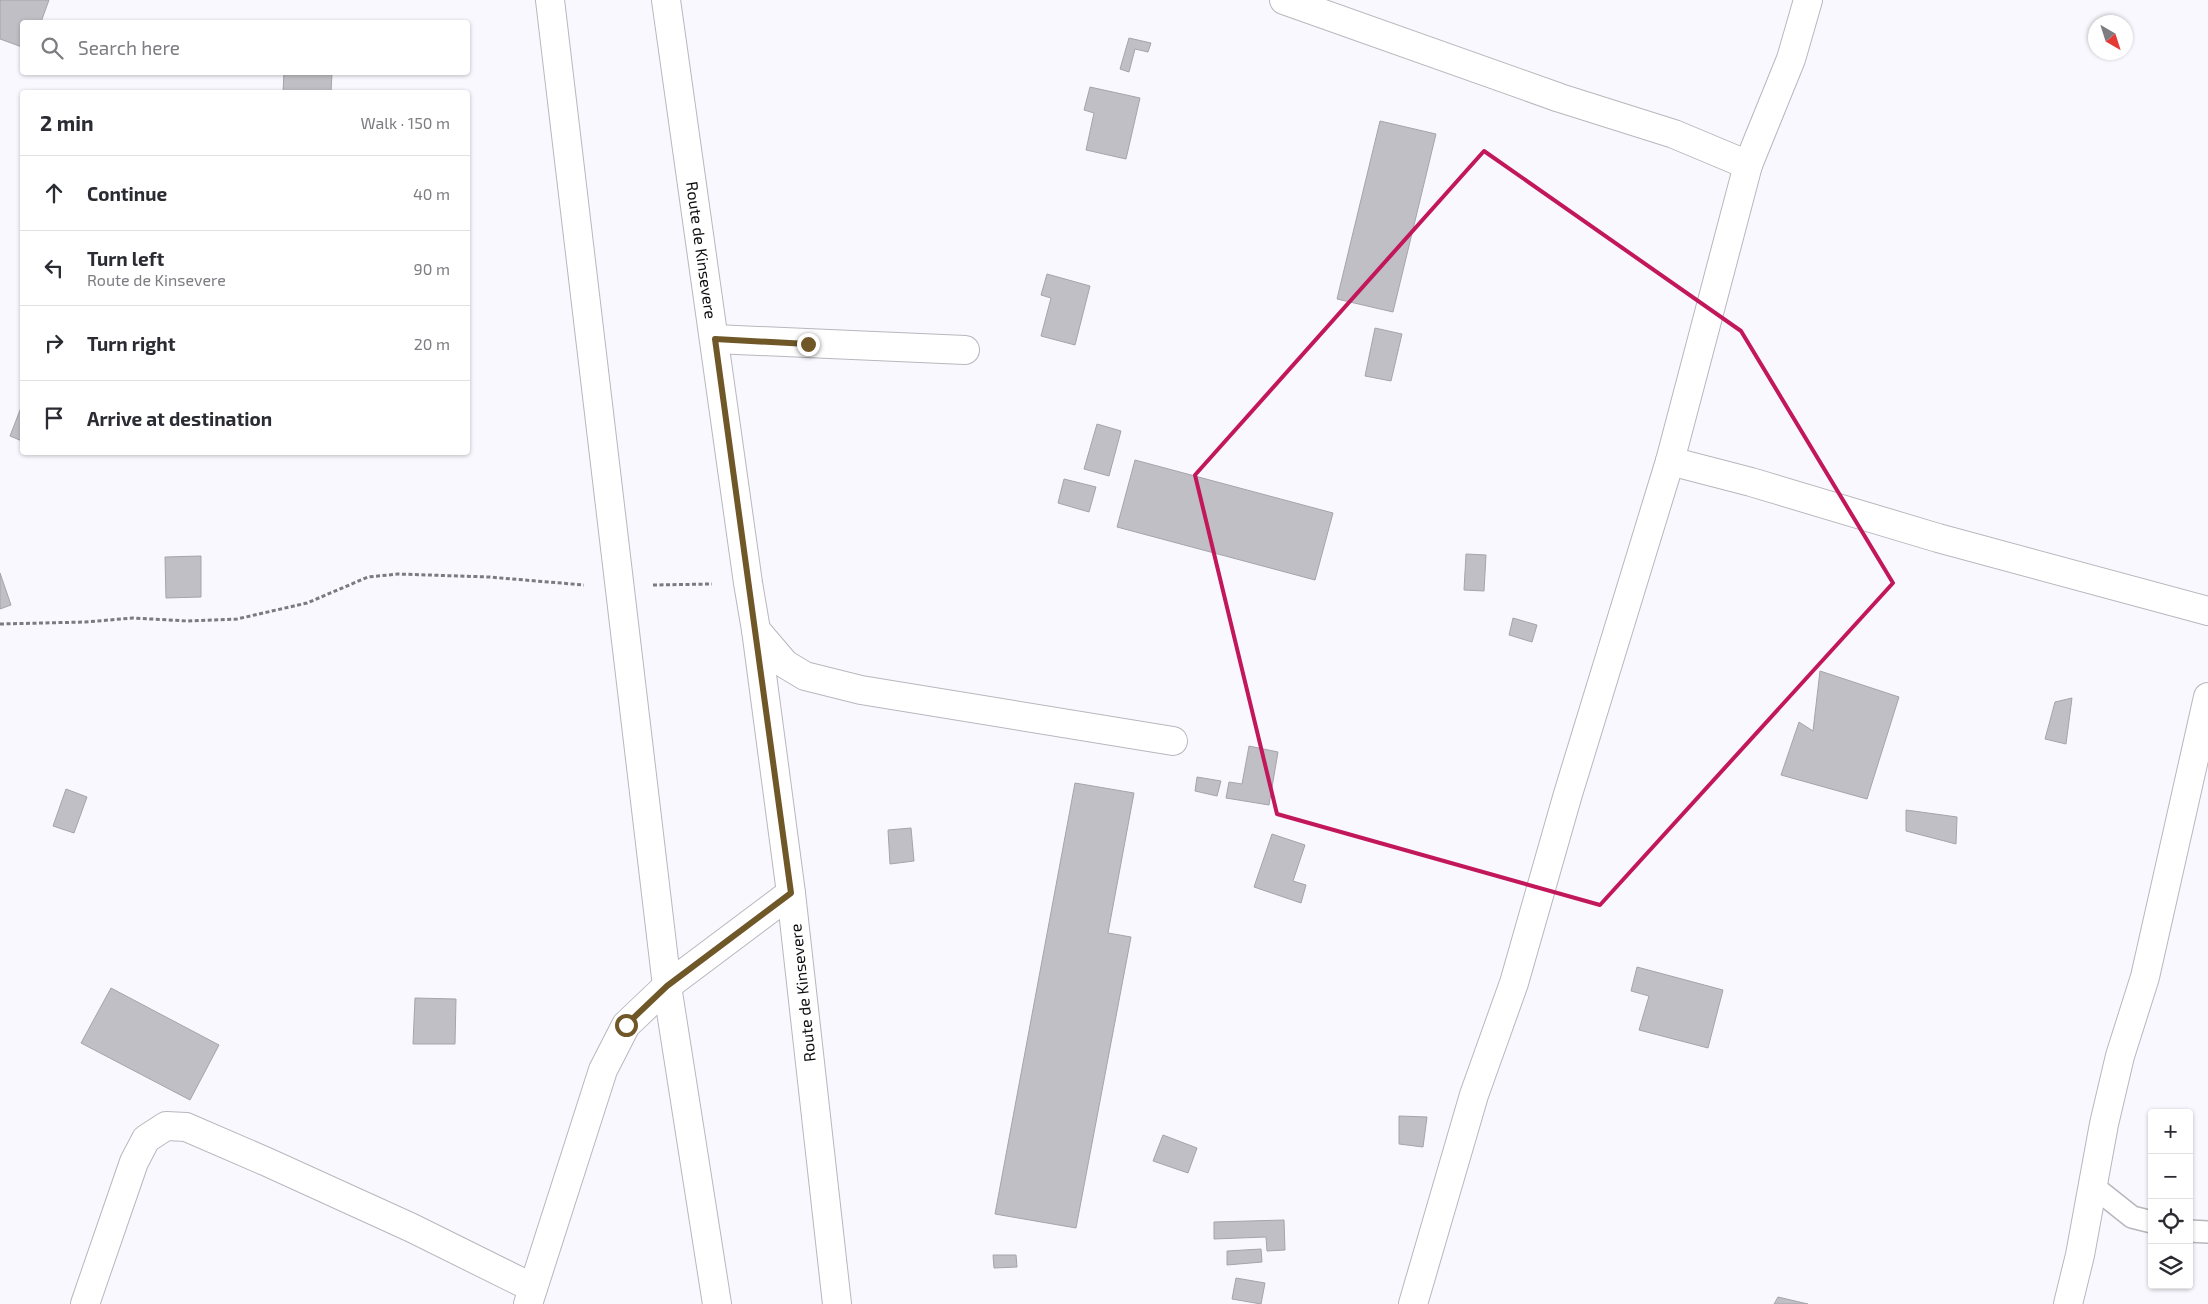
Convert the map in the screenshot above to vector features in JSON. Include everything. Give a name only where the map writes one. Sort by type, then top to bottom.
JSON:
[{"type":"street","points":[[550,0],[667,986],[717,1304]]},
{"type":"street","name":"Route de Kinsevere","points":[[666,0],[756,630],[791,893],[836,1304]]},
{"type":"street","points":[[1284,0],[1560,98],[1674,134],[1748,165]]},
{"type":"street","points":[[1414,1304],[1474,1095],[1514,983],[1568,794],[1670,461],[1748,165],[1791,59],[1808,0]]},
{"type":"street","points":[[715,339],[965,350]]},
{"type":"street","points":[[1670,461],[2208,611]]},
{"type":"street","points":[[756,630],[785,664],[805,676],[861,690],[1173,741]]},
{"type":"street","points":[[2068,1304],[2104,1124],[2120,1056],[2145,977],[2208,697]]},
{"type":"street","points":[[85,1304],[134,1162],[146,1139],[166,1126],[186,1127],[412,1228],[530,1296],[603,1070],[626,1025],[667,986],[791,893]]},
{"type":"lane","points":[[2093,1186],[2132,1217],[2148,1221]]},
{"type":"lane","points":[[2193,1231],[2208,1232]]},
{"type":"path","points":[[0,624],[85,622],[132,618],[188,621],[237,619],[307,604],[368,577],[398,574],[489,577],[592,586],[748,583]]},
{"type":"highlighted area","points":[[1484,151],[1741,331],[1893,583],[1600,905],[1277,814],[1195,475]]},
{"type":"building","points":[[0,0],[49,0],[42,20],[20,20],[20,46],[0,39]]},
{"type":"building","points":[[1129,38],[1151,43],[1148,52],[1135,49],[1129,72],[1120,69]]},
{"type":"building","points":[[284,75],[332,75],[331,90],[283,90]]},
{"type":"building","points":[[1090,87],[1140,98],[1126,159],[1086,150],[1094,113],[1084,110]]},
{"type":"building","points":[[1380,121],[1436,134],[1393,312],[1337,299]]},
{"type":"building","points":[[1047,274],[1090,286],[1075,345],[1041,336],[1051,298],[1041,295]]},
{"type":"building","points":[[1375,328],[1402,334],[1391,381],[1365,376]]},
{"type":"building","points":[[20,410],[20,440],[10,436]]},
{"type":"building","points":[[1097,424],[1121,431],[1109,476],[1084,469]]},
{"type":"building","points":[[1135,460],[1333,513],[1315,580],[1117,527]]},
{"type":"building","points":[[1064,479],[1096,487],[1089,512],[1058,503]]},
{"type":"building","points":[[1466,554],[1486,555],[1484,591],[1464,590]]},
{"type":"building","points":[[201,556],[201,597],[166,598],[165,557]]},
{"type":"building","points":[[0,573],[11,605],[0,609]]},
{"type":"building","points":[[1513,618],[1537,625],[1532,642],[1509,635]]},
{"type":"building","points":[[1820,671],[1899,697],[1867,799],[1781,775],[1799,722],[1813,731]]},
{"type":"building","points":[[2072,698],[2066,744],[2045,739],[2055,702]]},
{"type":"building","points":[[1249,746],[1278,752],[1269,805],[1226,798],[1229,782],[1242,784]]},
{"type":"building","points":[[1197,777],[1221,781],[1217,796],[1195,791]]},
{"type":"building","points":[[1075,783],[1134,793],[1108,933],[1131,937],[1076,1228],[995,1214]]},
{"type":"building","points":[[66,789],[87,797],[74,833],[53,826]]},
{"type":"building","points":[[1906,810],[1957,817],[1956,844],[1906,831]]},
{"type":"building","points":[[911,828],[914,861],[890,864],[888,830]]},
{"type":"building","points":[[1272,834],[1305,845],[1293,881],[1306,885],[1301,903],[1254,887]]},
{"type":"building","points":[[1637,967],[1723,990],[1708,1048],[1639,1030],[1649,996],[1631,991]]},
{"type":"building","points":[[111,988],[219,1045],[190,1100],[81,1043]]},
{"type":"building","points":[[415,998],[456,999],[455,1044],[413,1044]]},
{"type":"building","points":[[1399,1116],[1427,1117],[1423,1147],[1399,1144]]},
{"type":"building","points":[[1163,1135],[1197,1148],[1188,1173],[1153,1161]]},
{"type":"building","points":[[1284,1220],[1285,1250],[1267,1251],[1266,1237],[1214,1239],[1214,1222]]},
{"type":"building","points":[[1261,1249],[1262,1262],[1227,1265],[1227,1251]]},
{"type":"building","points":[[993,1255],[1016,1255],[1017,1267],[994,1268]]},
{"type":"building","points":[[1236,1278],[1265,1283],[1261,1304],[1232,1299]]},
{"type":"building","points":[[1778,1297],[1808,1304],[1774,1304]]},
{"type":"route","points":[[626,1025],[667,986],[791,893],[715,339],[808,344]]}]
